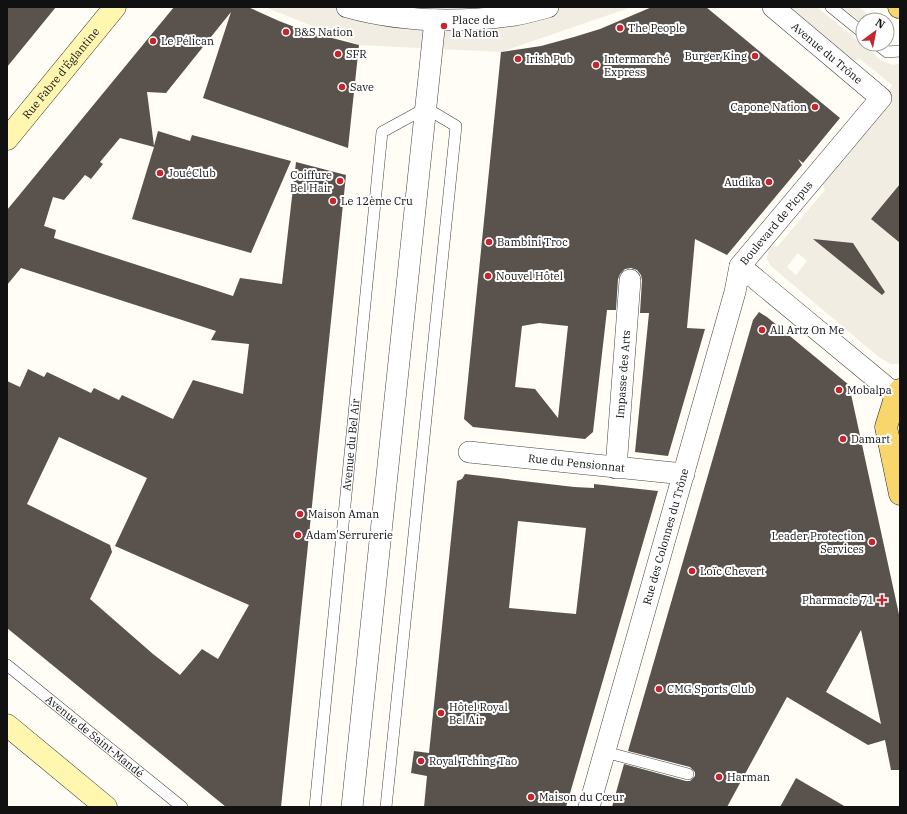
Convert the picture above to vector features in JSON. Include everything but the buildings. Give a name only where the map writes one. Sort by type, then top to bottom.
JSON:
[{"type":"main road","name":"Boulevard de Picpus","points":[[899,394],[886,426],[900,494]]},
{"type":"street","name":"Rue Fabre d'Églantine","points":[[7,139],[115,7]]},
{"type":"street","points":[[347,7],[396,17],[435,20],[469,20],[516,15],[548,7]]},
{"type":"street","name":"Avenue du Trône","points":[[773,7],[881,98]]},
{"type":"street","points":[[352,807],[435,20]]},
{"type":"street","name":"Boulevard de Picpus","points":[[881,98],[740,266],[899,394]]},
{"type":"street","name":"Rue des Colonnes du Trône","points":[[589,807],[735,292],[740,266]]},
{"type":"street","name":"Impasse des Arts","points":[[616,468],[630,280]]},
{"type":"street","name":"Rue du Pensionnat","points":[[469,452],[684,474]]},
{"type":"street","points":[[7,725],[106,807]]},
{"type":"lane","points":[[831,7],[855,26]]},
{"type":"lane","points":[[386,807],[456,126],[426,108]]},
{"type":"lane","name":"Avenue du Bel Air","points":[[315,807],[382,132],[426,108]]},
{"type":"lane","name":"Avenue de Saint-Mandé","points":[[7,665],[182,807]]},
{"type":"lane","points":[[605,752],[688,774]]},
{"type":"shaded area","name":"Place de la Nation","points":[[265,7],[632,7],[501,52],[359,45]]},
{"type":"shaded area","points":[[788,7],[817,7],[855,39],[855,52],[871,52],[882,61],[893,65],[900,63],[900,184],[871,219],[900,244],[900,364],[891,364],[880,358],[772,267],[767,260],[770,245],[777,247],[825,190],[822,182],[889,92],[892,85],[860,59],[853,61]],"holes":[[[798,253],[807,261],[796,275],[787,267]]]},
{"type":"shaded area","points":[[842,7],[859,7],[865,12],[855,12],[855,18]]},
{"type":"place","name":"Place de la Nation","points":[[444,26]]},
{"type":"place","name":"The People","points":[[620,28]]},
{"type":"place","name":"B&S Nation","points":[[286,32]]},
{"type":"place","name":"Le Pélican","points":[[153,41]]},
{"type":"place","name":"SFR","points":[[338,54]]},
{"type":"place","name":"Burger King","points":[[755,56]]},
{"type":"place","name":"Irish Pub","points":[[518,59]]},
{"type":"place","name":"Intermarché Express","points":[[596,65]]},
{"type":"place","name":"Save","points":[[342,87]]},
{"type":"place","name":"Capone Nation","points":[[815,107]]},
{"type":"place","name":"JouéClub","points":[[160,173]]},
{"type":"place","name":"Coiffure Bel Hair","points":[[340,181]]},
{"type":"place","name":"Audika","points":[[769,182]]},
{"type":"place","name":"Le 12ème Cru","points":[[333,201]]},
{"type":"place","name":"Bambini Troc","points":[[489,242]]},
{"type":"place","name":"Nouvel Hôtel","points":[[488,276]]},
{"type":"place","name":"All Artz On Me","points":[[762,330]]},
{"type":"place","name":"Mobalpa","points":[[839,390]]},
{"type":"place","name":"Damart","points":[[843,439]]},
{"type":"place","name":"Maison Aman","points":[[300,514]]},
{"type":"place","name":"Adam'Serrurerie","points":[[298,535]]},
{"type":"place","name":"Leader Protection Services","points":[[872,542]]},
{"type":"place","name":"Loïc Chevert","points":[[692,571]]},
{"type":"place","name":"Pharmacie 71","points":[[882,600]]},
{"type":"place","name":"CMG Sports Club","points":[[659,689]]},
{"type":"place","name":"Hôtel Royal Bel Air","points":[[441,713]]},
{"type":"place","name":"Royal Tching Tao","points":[[421,761]]},
{"type":"place","name":"Harman","points":[[719,777]]},
{"type":"place","name":"Maison du Cœur","points":[[531,797]]}]
